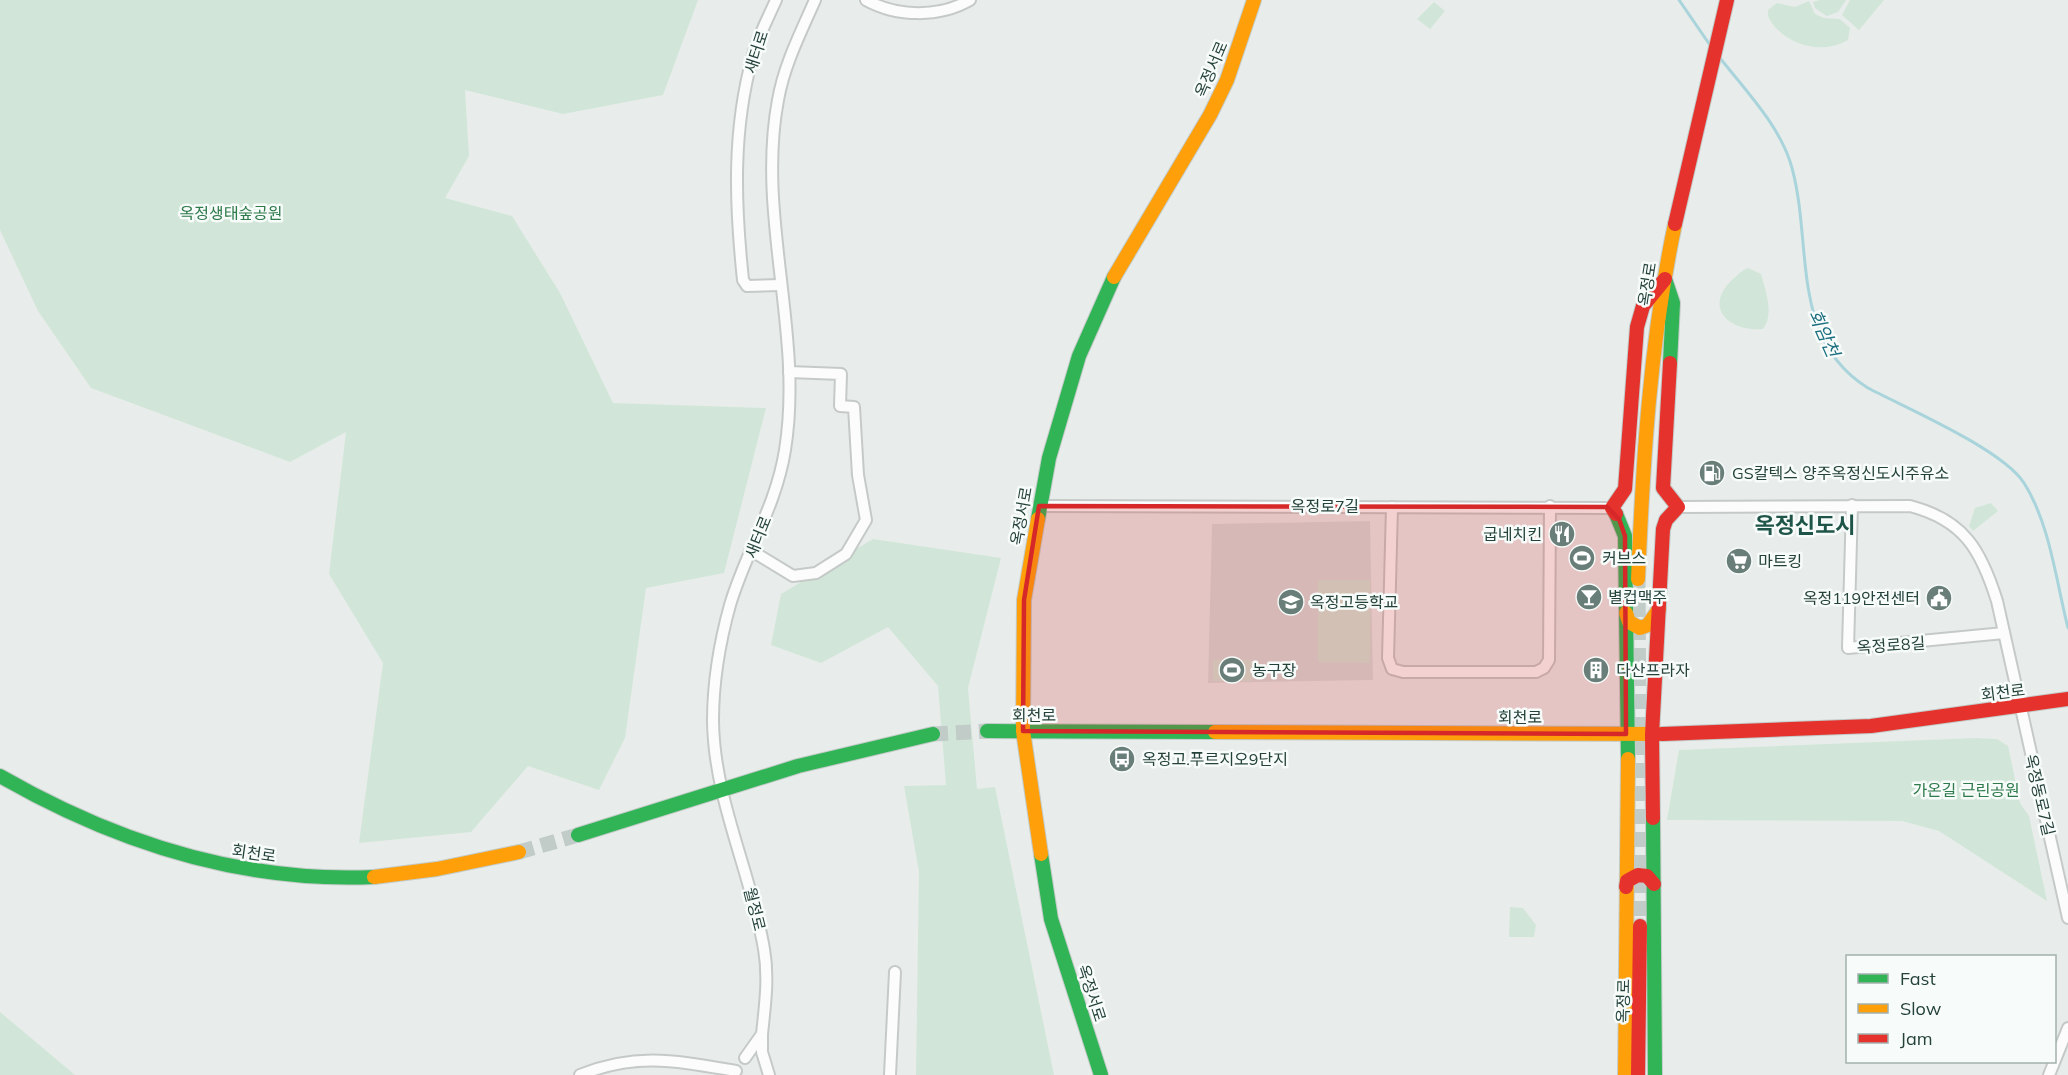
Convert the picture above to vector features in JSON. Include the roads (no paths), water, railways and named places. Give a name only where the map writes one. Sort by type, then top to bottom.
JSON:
[{"type":"main road","name":"옥정서로","points":[[1101,1075],[1051,919],[1023,731],[1024,600],[1049,458],[1079,356],[1101,301],[1120,263],[1210,115],[1227,80],[1254,0]]},
{"type":"main road","name":"옥정로","points":[[1638,579],[1647,423],[1665,279],[1706,104],[1727,0]]},
{"type":"main road","points":[[1655,1075],[1652,734],[1673,303],[1665,279]]},
{"type":"main road","points":[[1625,1075],[1625,489],[1637,327],[1643,306],[1665,279]]},
{"type":"main road","points":[[1663,488],[1678,507],[1666,520],[1663,529]]},
{"type":"main road","points":[[1625,489],[1612,508],[1625,536]]},
{"type":"main road","points":[[1625,610],[1629,622],[1640,628],[1648,625],[1659,609]]},
{"type":"main road","name":"회천로","points":[[987,731],[1652,734],[1870,726],[2068,699]]},
{"type":"main road","points":[[578,835],[721,788],[851,752],[933,734]]},
{"type":"main road","name":"회천로","points":[[0,776],[22,790],[106,829],[198,860],[249,870],[304,876],[355,878],[440,870],[519,852]]},
{"type":"main road","points":[[1626,887],[1627,881],[1638,875],[1647,876],[1654,885]]},
{"type":"main road","name":"옥정로","points":[[1638,1075],[1640,926]]},
{"type":"street","name":"새터로","points":[[776,0],[753,53],[745,90],[735,180],[743,280],[747,286],[754,287],[781,285]]},
{"type":"street","name":"새터로","points":[[721,788],[713,721],[719,658],[731,604],[779,481],[791,399],[773,216],[773,150],[778,99],[793,50],[815,0]]},
{"type":"street","points":[[866,0],[882,3],[897,12],[915,13],[949,8],[970,0]]},
{"type":"street","points":[[752,551],[793,576],[816,573],[846,554],[866,520],[858,476],[854,407],[840,406],[841,374],[789,372]]},
{"type":"street","points":[[1678,507],[1852,505],[1910,506],[1930,511],[1962,532],[1973,544],[1987,568],[2020,707]]},
{"type":"street","name":"옥정로8길","points":[[1852,505],[1848,648],[2004,633]]},
{"type":"street","name":"옥정로7길","points":[[1039,506],[1612,508]]},
{"type":"street","points":[[1392,507],[1388,658],[1392,669],[1404,672],[1536,672],[1544,668],[1549,660],[1550,506]]},
{"type":"street","name":"옥정동로7길","points":[[2020,707],[2068,918]]},
{"type":"street","name":"월정로","points":[[721,788],[758,917],[764,951],[767,986],[762,1034],[769,1075]]},
{"type":"street","points":[[890,1075],[895,972]]},
{"type":"street","points":[[2056,1058],[2068,1028]]},
{"type":"street","points":[[580,1075],[614,1063],[654,1059],[736,1073],[762,1034]]},
{"type":"street","points":[[745,1058],[755,1056],[765,1061]]},
{"type":"waterway","name":"회암천","points":[[1679,0],[1712,48]]},
{"type":"waterway","name":"회암천","points":[[1720,58],[1762,110],[1787,153],[1798,198],[1808,288],[1815,317],[1826,344],[1843,368],[1868,388],[1975,443],[2013,470],[2024,483],[2040,516],[2068,628]]},
{"type":"tunnel","points":[[1638,579],[1640,926]]},
{"type":"tunnel","points":[[933,734],[987,731]]},
{"type":"tunnel","points":[[519,852],[578,835]]},
{"type":"place","name":"GS칼텍스 양주옥정신도시주유소","points":[[1712,473]]},
{"type":"place","name":"굽네치킨","points":[[1562,534]]},
{"type":"place","name":"커브스","points":[[1582,558]]},
{"type":"place","name":"마트킹","points":[[1739,561]]},
{"type":"place","name":"별컵맥주","points":[[1589,597]]},
{"type":"place","name":"옥정119안전센터","points":[[1939,598]]},
{"type":"place","name":"옥정고등학교","points":[[1291,602]]},
{"type":"place","name":"농구장","points":[[1232,670]]},
{"type":"place","name":"다산프라자","points":[[1596,670]]},
{"type":"place","name":"옥정고.푸르지오9단지","points":[[1122,759]]},
{"type":"district","name":"옥정신도시","points":[[1805,525]]},
{"type":"park label","name":"옥정생태숲공원","points":[[231,213]]},
{"type":"park label","name":"가온길 근린공원","points":[[1966,790]]}]
